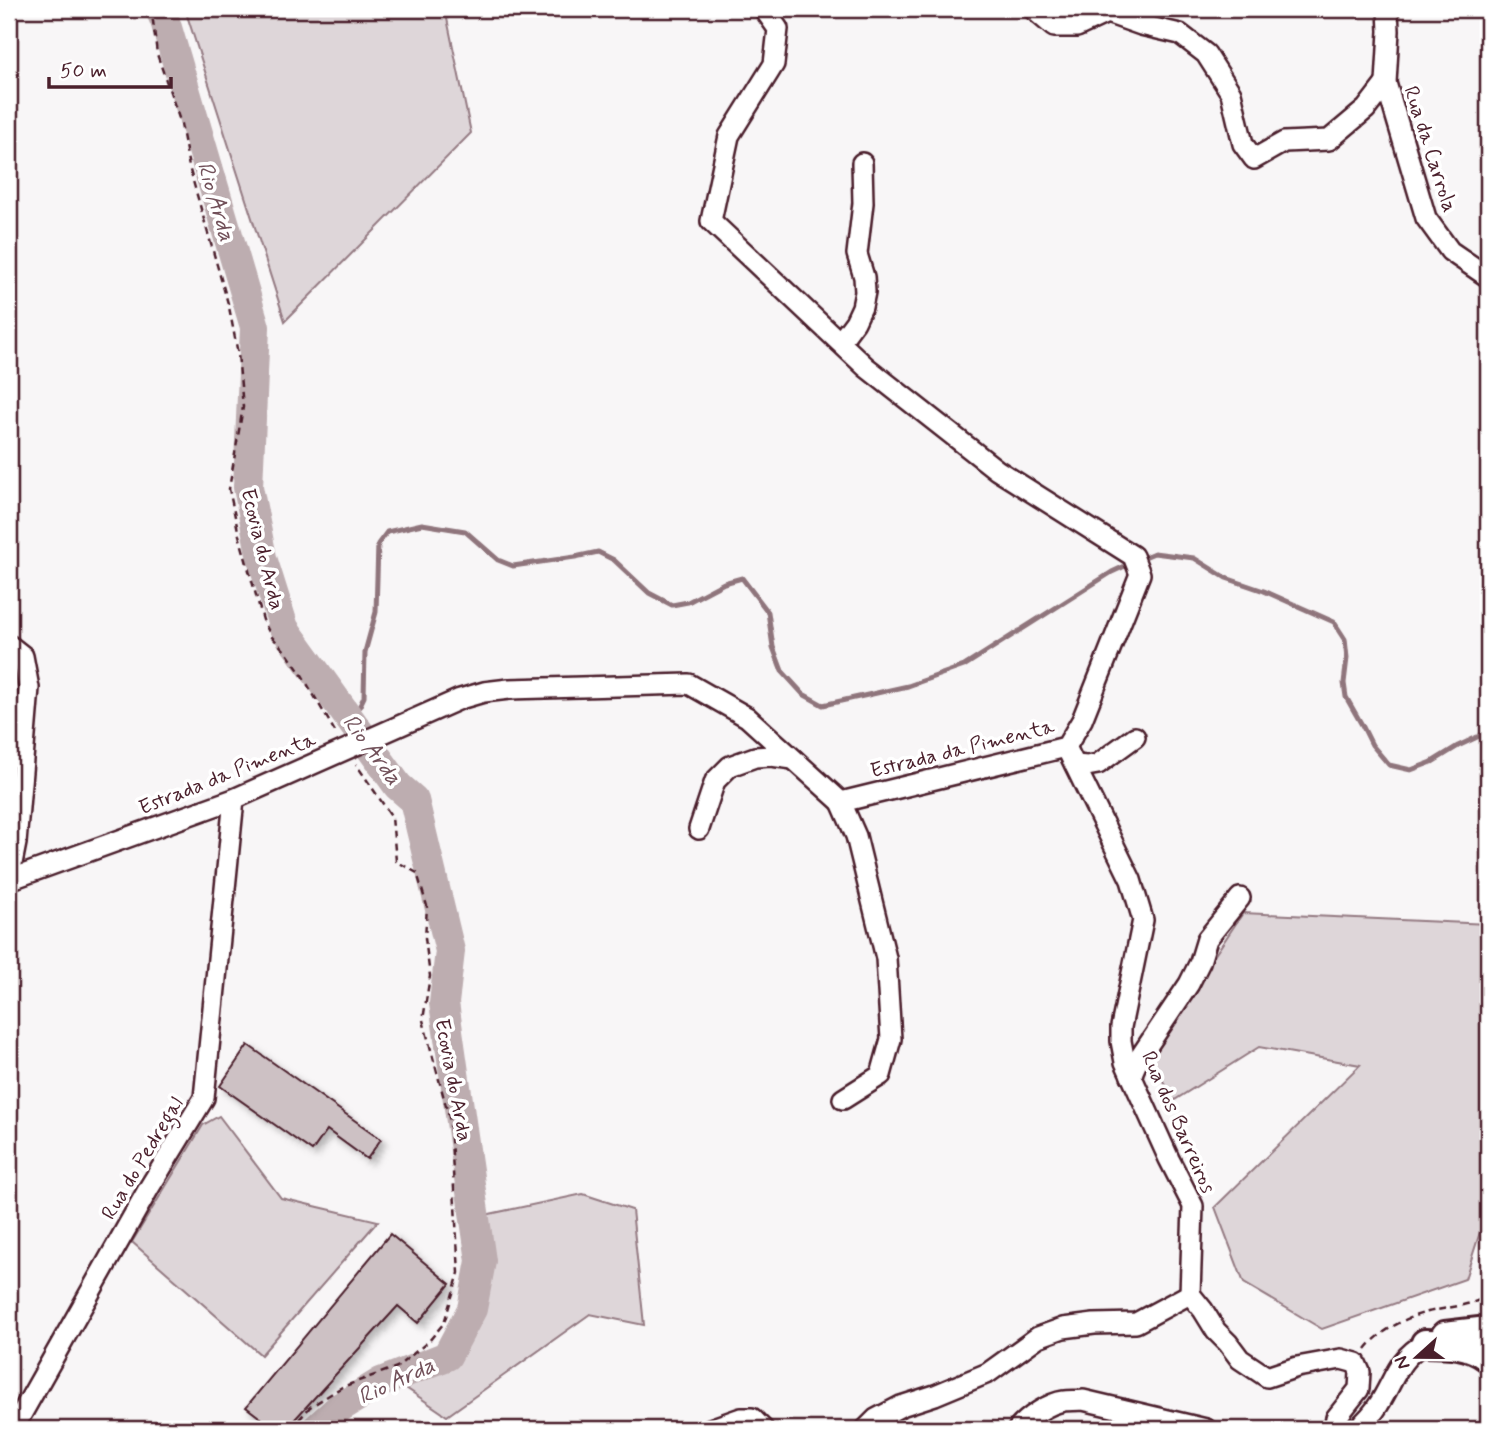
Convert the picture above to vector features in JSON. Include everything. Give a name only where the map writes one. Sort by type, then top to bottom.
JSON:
[{"type":"main road","points":[[1425,1343],[1449,1334],[1487,1343]]},
{"type":"street","name":"Estrada da Pimenta","points":[[9,879],[234,799],[460,699],[484,692],[689,684],[747,717],[841,802],[1066,747],[1082,720],[1140,574],[1133,556],[997,470],[866,367],[710,221],[729,136],[774,64],[778,29],[764,9]]},
{"type":"street","points":[[1033,9],[1054,27],[1077,27],[1107,13],[1180,34],[1206,54],[1231,93],[1243,144],[1254,159],[1284,142],[1329,141],[1366,109],[1386,83]]},
{"type":"street","name":"Rua da Carrola","points":[[1388,9],[1386,83],[1426,218],[1450,251],[1488,277]]},
{"type":"street","points":[[840,342],[855,322],[865,292],[857,254],[863,203],[862,163]]},
{"type":"street","points":[[9,645],[23,656],[29,688],[16,843],[9,879]]},
{"type":"street","points":[[1075,765],[1098,764],[1135,737]]},
{"type":"street","name":"Rua dos Barreiros","points":[[1066,747],[1131,880],[1143,920],[1121,1027],[1121,1041],[1131,1076],[1193,1206],[1190,1294]]},
{"type":"street","points":[[699,829],[715,781],[730,766],[755,757],[793,759]]},
{"type":"street","name":"Rua do Pedregal","points":[[13,1429],[149,1188],[204,1098],[234,799]]},
{"type":"street","points":[[841,802],[856,836],[886,958],[891,1039],[881,1075],[843,1099]]},
{"type":"street","points":[[1131,1076],[1138,1060],[1189,984],[1207,939],[1240,898]]},
{"type":"street","points":[[866,1429],[876,1419],[901,1406],[988,1373],[1038,1337],[1063,1328],[1136,1322],[1190,1294],[1240,1360],[1267,1377],[1297,1367],[1341,1359],[1356,1363],[1360,1372],[1359,1389],[1336,1418],[1334,1429]]},
{"type":"street","points":[[1357,1429],[1370,1417],[1404,1360],[1425,1343]]},
{"type":"street","points":[[1018,1429],[1041,1410],[1062,1401],[1083,1401],[1206,1429]]},
{"type":"street","points":[[710,1429],[741,1418],[752,1418],[763,1429]]},
{"type":"path","name":"Ecovia do Arda","points":[[147,9],[153,21],[158,54],[181,124],[189,167],[229,307],[238,354],[243,407],[229,489],[239,535],[263,620],[271,636],[302,675],[392,817],[396,861],[417,873],[427,906],[425,938],[429,976],[423,1020],[450,1121],[459,1273],[444,1323],[429,1341],[397,1367],[342,1387],[310,1407],[291,1429]]},
{"type":"path","points":[[1356,1363],[1368,1346],[1384,1331],[1425,1312],[1463,1305],[1488,1296]]},
{"type":"shaded area","points":[[185,9],[445,9],[471,133],[285,321]]},
{"type":"shaded area","points":[[1243,913],[1488,924],[1488,1207],[1465,1279],[1322,1329],[1244,1283],[1215,1207],[1360,1065],[1259,1047],[1173,1101],[1149,1053]]},
{"type":"shaded area","points":[[219,1116],[281,1198],[378,1221],[261,1355],[132,1242],[203,1125]]},
{"type":"shaded area","points":[[583,1194],[632,1210],[644,1325],[590,1314],[447,1416],[406,1388],[451,1362],[479,1312],[487,1261],[480,1216]]},
{"type":"building","points":[[248,1045],[381,1139],[367,1159],[327,1130],[312,1151],[220,1086]]},
{"type":"building","points":[[390,1234],[450,1284],[418,1323],[398,1306],[286,1429],[275,1429],[246,1407]]},
{"type":"waterway","name":"Rio Arda","points":[[160,9],[255,327],[248,487],[262,558],[284,628],[398,786],[414,800],[450,951],[444,1003],[481,1261],[472,1309],[447,1356],[381,1382],[339,1408],[316,1429]]},
{"type":"waterway","points":[[352,722],[364,697],[365,652],[376,612],[378,544],[387,532],[422,524],[465,531],[498,560],[513,566],[598,552],[614,560],[649,593],[672,605],[688,602],[724,583],[742,578],[768,612],[773,647],[782,671],[803,694],[823,705],[908,686],[964,666],[1125,566]]},
{"type":"waterway","points":[[1147,556],[1154,553],[1194,558],[1226,578],[1264,591],[1334,622],[1345,639],[1346,697],[1372,745],[1389,765],[1411,770],[1432,762],[1488,732]]}]
